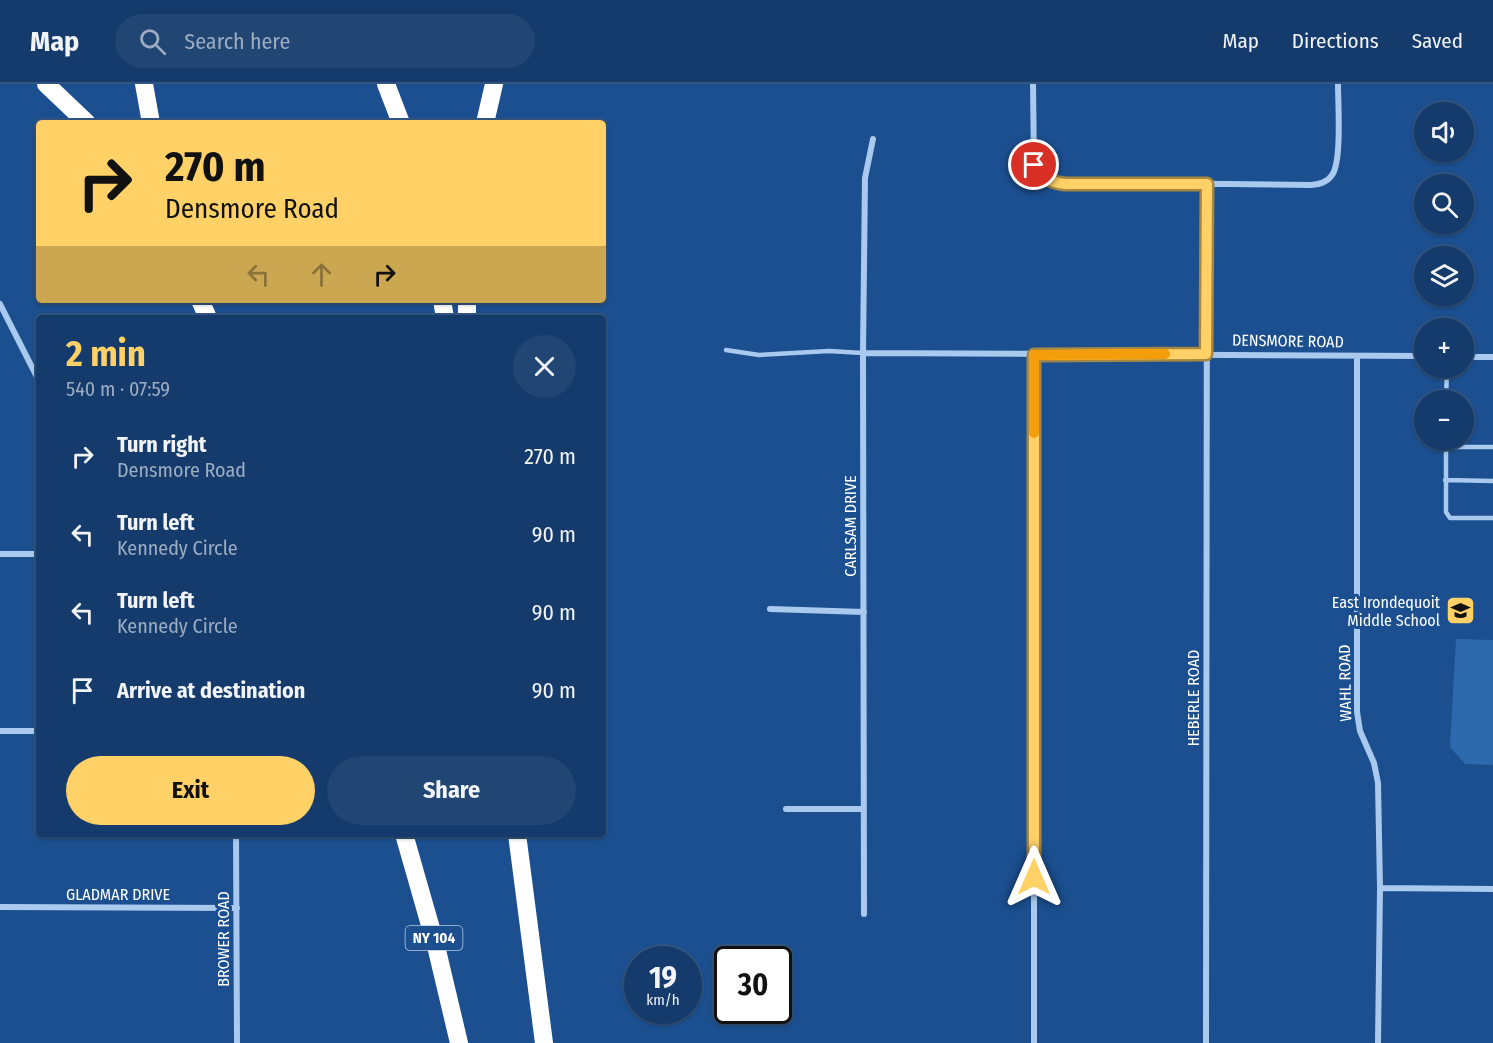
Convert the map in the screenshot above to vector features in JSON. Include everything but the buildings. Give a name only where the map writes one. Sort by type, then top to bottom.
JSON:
[{"type":"highway","points":[[46,84],[84,120]]},
{"type":"highway","points":[[144,84],[150,120]]},
{"type":"highway","points":[[386,84],[400,120]]},
{"type":"highway","points":[[487,120],[494,84]]},
{"type":"highway","name":"NY 104","points":[[405,837],[436,946],[459,1043]]},
{"type":"highway","points":[[518,837],[544,1043]]},
{"type":"street","points":[[1033,84],[1034,165],[1044,178],[1053,182],[1065,184],[1311,185],[1325,182],[1335,171],[1338,152],[1338,84]]},
{"type":"street","name":"CARLSAM DRIVE","points":[[864,914],[865,177],[873,139]]},
{"type":"street","name":"HEBERLE ROAD","points":[[1206,1043],[1207,184]]},
{"type":"street","points":[[0,304],[36,375]]},
{"type":"street","name":"DENSMORE ROAD","points":[[863,353],[1414,356]]},
{"type":"street","points":[[1034,355],[1034,1043]]},
{"type":"street","name":"WAHL ROAD","points":[[1357,356],[1357,712],[1362,740],[1374,763],[1376,773],[1380,888],[1378,1043]]},
{"type":"street","points":[[1474,357],[1493,357]]},
{"type":"street","points":[[0,554],[36,554]]},
{"type":"street","points":[[770,609],[864,612]]},
{"type":"street","points":[[0,731],[36,731]]},
{"type":"street","points":[[786,809],[863,809]]},
{"type":"street","name":"BROWER ROAD","points":[[236,837],[237,1043]]},
{"type":"street","points":[[1380,888],[1493,889]]},
{"type":"street","name":"GLADMAR DRIVE","points":[[0,907],[237,908]]},
{"type":"lane","points":[[726,350],[759,355],[829,351],[863,353]]},
{"type":"lane","points":[[1474,447],[1493,447]]},
{"type":"lane","points":[[1446,450],[1446,512],[1450,518],[1493,518]]},
{"type":"lane","points":[[1445,480],[1493,481]]},
{"type":"shaded area","points":[[1456,639],[1493,640],[1493,765],[1465,764],[1450,747]]},
{"type":"slow traffic","points":[[1034,433],[1034,355],[1165,354]]},
{"type":"place","name":"East Irondequoit Middle School","points":[[1461,611]]},
{"type":"route","points":[[1034,165],[1044,178],[1065,184],[1207,184],[1206,354],[1034,355],[1034,877]]}]
